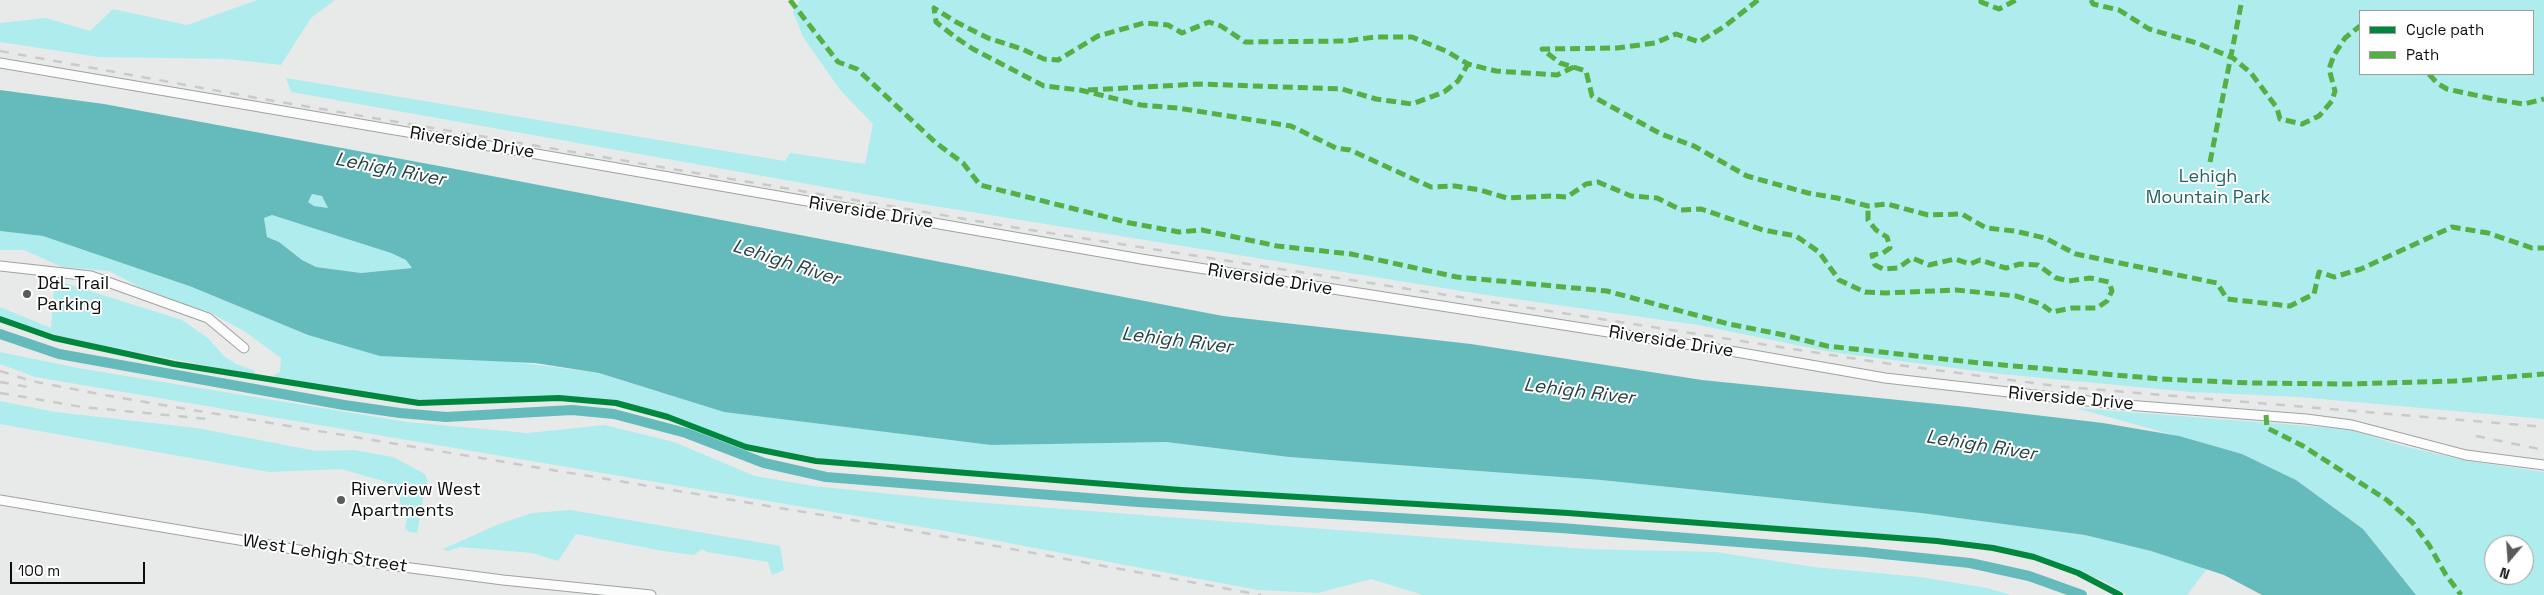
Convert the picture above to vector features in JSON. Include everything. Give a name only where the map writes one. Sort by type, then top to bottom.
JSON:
[{"type":"street","name":"Riverside Drive","points":[[0,64],[528,152],[1141,260],[1736,352],[1885,378],[2114,404],[2306,419],[2352,425],[2466,455],[2544,465]]},
{"type":"street","points":[[0,266],[91,276],[208,318],[244,348]]},
{"type":"street","name":"West Lehigh Street","points":[[0,500],[388,566],[651,595]]},
{"type":"green space","points":[[257,0],[335,0],[311,18],[281,65],[229,59],[99,57],[0,42],[0,23],[46,18],[90,31],[113,9],[187,25]]},
{"type":"green space","name":"Lehigh Mountain Park","points":[[800,0],[2544,0],[2544,419],[2299,397],[2191,392],[2000,374],[1831,352],[1698,325],[1480,294],[909,202],[291,92],[286,78],[785,161],[790,153],[865,164],[873,124],[841,91],[803,37],[793,12]]},
{"type":"green space","points":[[312,194],[322,196],[328,208],[314,206],[308,202]]},
{"type":"green space","points":[[272,215],[391,253],[406,260],[412,268],[361,273],[316,267],[302,260],[279,242],[267,237],[264,218]]},
{"type":"green space","points":[[0,231],[43,236],[192,287],[308,335],[599,373],[724,412],[991,445],[1166,442],[1289,457],[1601,480],[1921,513],[2085,535],[2151,551],[2207,569],[2187,595],[2127,595],[2104,581],[2034,555],[1962,542],[1657,517],[1195,489],[829,460],[749,445],[668,415],[619,402],[546,397],[469,401],[418,400],[386,396],[276,378],[274,375],[280,372],[281,358],[244,331],[209,312],[155,295],[109,271],[62,267],[24,250],[0,250]]},
{"type":"green space","points":[[55,280],[182,320],[208,338],[224,356],[236,364],[253,370],[256,375],[99,345],[52,334],[0,317],[0,307],[51,328]]},
{"type":"green space","points":[[0,352],[78,368],[407,422],[527,433],[605,425],[674,442],[755,476],[813,486],[960,501],[1586,549],[1716,552],[1814,567],[1920,577],[1987,588],[2011,595],[1423,595],[1371,579],[1318,593],[1258,590],[945,531],[35,377],[0,364]]},
{"type":"green space","points":[[0,401],[55,412],[197,428],[316,451],[354,450],[393,457],[425,474],[428,482],[425,488],[417,533],[409,532],[405,528],[409,506],[400,504],[400,489],[383,481],[341,469],[269,472],[0,424]]},
{"type":"green space","points":[[2076,408],[2348,429],[2403,446],[2468,461],[2544,472],[2544,595],[2416,595],[2363,529],[2296,480],[2242,454]]},
{"type":"green space","points":[[571,510],[780,546],[784,570],[772,575],[768,562],[707,552],[702,549],[694,555],[663,551],[576,534],[558,561],[532,553],[460,547],[448,551],[443,549],[499,524],[532,513]]},
{"type":"water","name":"Lehigh River","points":[[0,90],[104,104],[450,168],[1223,316],[1471,344],[1702,380],[1967,407],[2103,423],[2179,436],[2242,454],[2296,480],[2363,529],[2416,595],[2262,595],[2224,575],[2151,551],[2085,535],[1921,513],[1601,480],[1289,457],[1166,442],[991,445],[724,412],[599,373],[535,363],[380,356],[308,335],[192,287],[43,236],[0,231]],"holes":[[[312,194],[322,196],[328,208],[314,206],[308,202]],[[272,215],[391,253],[406,260],[412,268],[361,273],[316,267],[302,260],[279,242],[267,237],[264,218]]]},
{"type":"waterway","points":[[0,334],[59,354],[344,405],[400,413],[446,417],[572,410],[614,414],[686,433],[764,463],[826,477],[1138,502],[1561,528],[1864,552],[1970,563],[2029,576],[2082,595]]},
{"type":"railway","points":[[0,51],[257,98],[1024,229],[1876,362],[2056,386],[2544,427]]},
{"type":"railway","points":[[0,371],[31,381],[115,397],[876,524],[1261,595]]},
{"type":"railway","points":[[0,382],[34,388]]},
{"type":"railway","points":[[0,393],[82,407],[208,419]]},
{"type":"railway","points":[[2476,436],[2544,450]]},
{"type":"marked path","points":[[790,0],[838,62],[857,69],[936,143],[963,163],[980,185],[1130,223],[1179,232],[1202,230],[1277,246],[1351,254],[1457,277],[1607,291],[1729,324],[1827,346],[1980,363],[2161,379],[2251,383],[2348,384],[2455,381],[2544,374]]},
{"type":"marked path","points":[[1758,0],[1725,26],[1699,42],[1676,34],[1655,43],[1617,48],[1542,49],[1560,63],[1586,71],[1592,96],[1661,134],[1694,146],[1747,176],[1808,193],[1868,206],[1887,204],[1928,215],[1962,214],[1986,228],[2015,231],[2045,238],[2076,254],[2217,283],[2227,299],[2290,306],[2314,294],[2319,272],[2334,277],[2361,269],[2452,227],[2488,233],[2532,248],[2544,248]]},
{"type":"marked path","points":[[1981,0],[1981,2],[1999,9],[2016,0]]},
{"type":"marked path","points":[[2091,0],[2093,4],[2119,10],[2149,29],[2197,43],[2233,58],[2251,73],[2277,108],[2280,119],[2302,124],[2319,116],[2332,101],[2335,91],[2329,69],[2334,55],[2345,38],[2359,27]]},
{"type":"marked path","points":[[2210,162],[2242,0]]},
{"type":"marked path","points":[[1574,67],[1557,75],[1496,71],[1468,64],[1446,51],[1412,37],[1375,37],[1346,41],[1245,42],[1221,26],[1209,22],[1182,33],[1168,25],[1144,23],[1098,36],[1058,60],[1044,59],[1022,49],[988,38],[956,22],[934,8],[936,22],[955,37],[973,49],[1044,86],[1080,90],[1141,105],[1178,108],[1291,126],[1336,148],[1350,150],[1431,187],[1455,186],[1480,190],[1507,198],[1567,197],[1586,184],[1598,182],[1631,196],[1657,198],[1681,210],[1701,209],[1763,230],[1796,236],[1819,252],[1839,280],[1865,292],[1956,290],[2016,296],[2041,304],[2052,312],[2072,308],[2097,308],[2107,301],[2112,291],[2109,282],[2090,278],[2069,281],[2056,278],[2038,265],[2020,264],[2006,268],[1980,260],[1970,264],[1955,259],[1929,265],[1912,258],[1898,268],[1883,269],[1875,265],[1872,255],[1883,253],[1890,248],[1887,237],[1876,230],[1868,220],[1868,206]]},
{"type":"marked path","points":[[1088,90],[1199,84],[1342,89],[1376,99],[1412,104],[1444,92],[1458,81],[1468,64]]},
{"type":"marked path","points":[[2430,75],[2437,83],[2447,89],[2498,100],[2524,104],[2544,99]]},
{"type":"marked path","points":[[2266,415],[2267,428],[2303,446],[2387,500],[2412,522],[2461,595]]},
{"type":"cycle path","points":[[0,319],[54,338],[174,364],[419,403],[559,398],[616,403],[668,417],[746,447],[816,461],[1181,490],[1568,513],[1937,541],[1993,548],[2034,557],[2078,573],[2120,595]]},
{"type":"place","name":"D&L Trail Parking","points":[[27,294]]},
{"type":"place","name":"Riverview West Apartments","points":[[341,500]]}]
